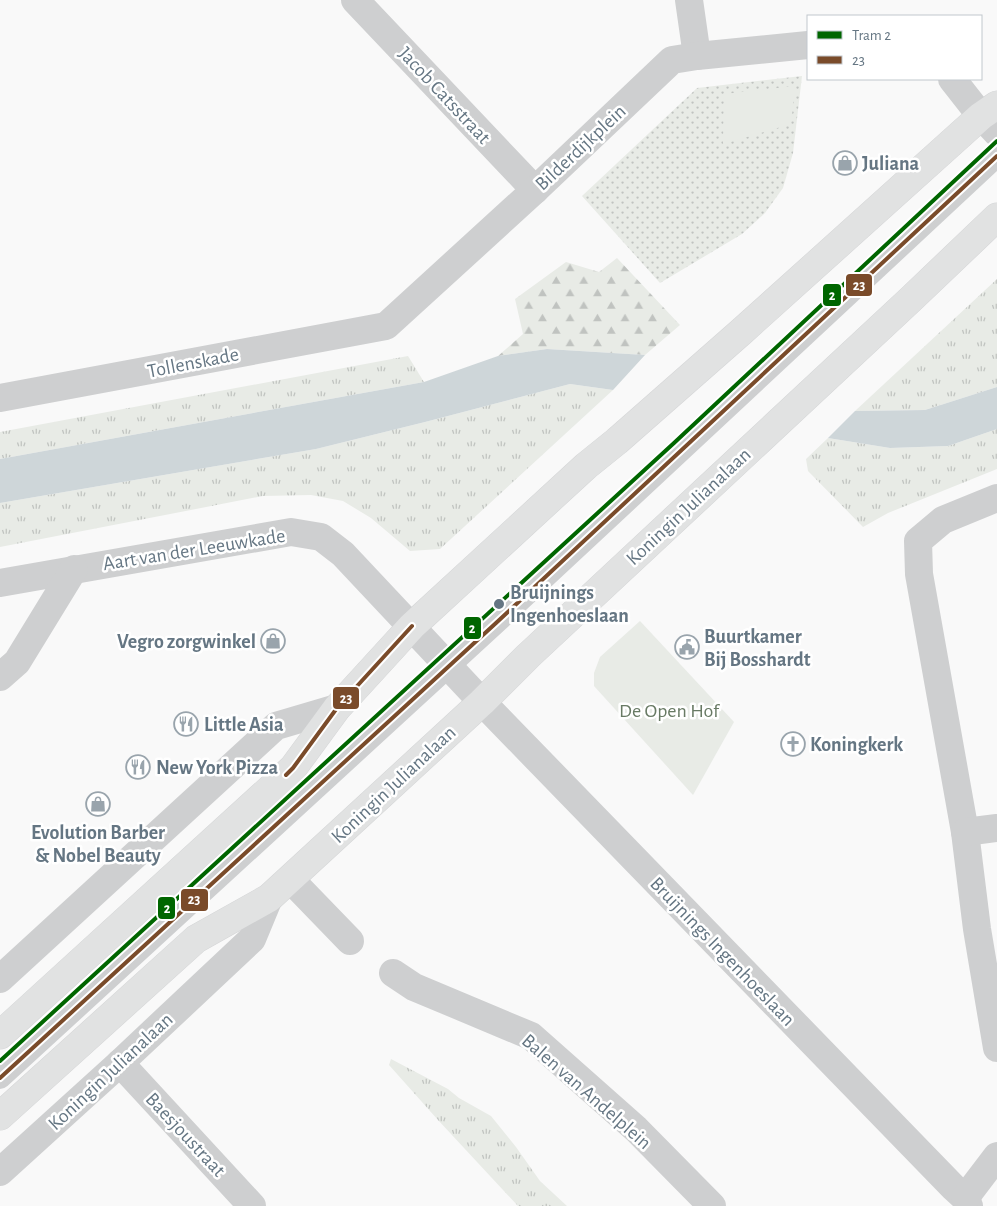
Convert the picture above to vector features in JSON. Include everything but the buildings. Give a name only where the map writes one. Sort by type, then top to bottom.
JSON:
[{"type":"main road","points":[[0,1035],[293,768],[337,708],[412,626],[586,466],[992,118]]},
{"type":"main road","name":"Koningin Julianalaan","points":[[0,1116],[196,939],[269,898],[482,702],[528,656],[997,217]]},
{"type":"street","name":"Jacob Catsstraat","points":[[355,0],[535,190]]},
{"type":"street","points":[[689,0],[697,56]]},
{"type":"street","name":"Bilderdijkplein","points":[[386,326],[535,190],[672,60],[807,45]]},
{"type":"street","points":[[953,80],[992,118]]},
{"type":"street","name":"Tollenskade","points":[[0,398],[386,326]]},
{"type":"street","points":[[997,498],[943,520],[918,541],[919,574],[965,832],[997,1048]]},
{"type":"street","name":"Aart van der Leeuwkade","points":[[0,583],[292,532],[301,533],[321,537],[343,554],[449,666]]},
{"type":"street","points":[[0,677],[17,662],[74,569]]},
{"type":"street","name":"Bruijnings Ingenhoeslaan","points":[[449,666],[967,1202]]},
{"type":"street","points":[[0,979],[276,726],[337,708]]},
{"type":"street","points":[[965,832],[997,828]]},
{"type":"street","points":[[290,879],[350,941]]},
{"type":"street","name":"Koningin Julianalaan","points":[[0,1172],[252,939],[269,898]]},
{"type":"street","name":"Balen van Andelplein","points":[[393,973],[414,988],[531,1036],[636,1129],[712,1206]]},
{"type":"street","name":"Baesjoustraat","points":[[120,1063],[252,1206]]},
{"type":"street","points":[[967,1202],[997,1156]]},
{"type":"street","points":[[967,1202],[997,1192]]},
{"type":"lane","points":[[0,1078],[449,666],[997,156]]},
{"type":"green space","points":[[802,76],[793,153],[783,188],[765,213],[742,234],[660,283],[582,196],[697,88]]},
{"type":"green space","points":[[795,86],[791,124],[723,144],[724,94]]},
{"type":"green space","points":[[617,258],[680,325],[645,355],[547,349],[498,356],[523,334],[515,299],[566,262],[599,272]]},
{"type":"green space","points":[[997,279],[997,387],[925,410],[855,411]]},
{"type":"green space","points":[[408,356],[424,382],[0,459],[0,432]]},
{"type":"green space","points":[[570,384],[613,390],[440,549],[410,551],[371,518],[343,501],[311,495],[263,496],[0,547],[0,503],[316,449]]},
{"type":"green space","points":[[997,429],[997,469],[888,513],[863,527],[808,471],[806,459],[828,438],[890,448],[948,446]]},
{"type":"green space","name":"De Open Hof","points":[[640,621],[734,722],[693,795],[594,686],[594,673],[600,657]]},
{"type":"green space","points":[[391,1059],[448,1089],[459,1098],[491,1116],[540,1181],[567,1206],[518,1206],[389,1065]]},
{"type":"shaded area","points":[[547,349],[645,355],[613,390],[570,384],[316,449],[0,503],[0,459],[424,382],[498,356]]},
{"type":"shaded area","points":[[997,387],[997,429],[948,446],[890,448],[828,438],[855,411],[925,410]]},
{"type":"tram line","name":"2","points":[[0,1061],[674,443],[997,141]]},
{"type":"transit line","name":"23","points":[[0,1078],[496,623],[997,156]]},
{"type":"transit line","name":"23","points":[[286,775],[337,708],[412,626]]},
{"type":"place","name":"Juliana","points":[[845,163]]},
{"type":"place","name":"Bruijnings Ingenhoeslaan","points":[[499,604]]},
{"type":"place","name":"Vegro zorgwinkel","points":[[273,641]]},
{"type":"place","name":"Buurtkamer Bij Bosshardt","points":[[687,647]]},
{"type":"place","name":"Little Asia","points":[[186,724]]},
{"type":"place","name":"Koningkerk","points":[[793,744]]},
{"type":"place","name":"New York Pizza","points":[[138,767]]},
{"type":"place","name":"Evolution Barber & Nobel Beauty","points":[[98,804]]}]
